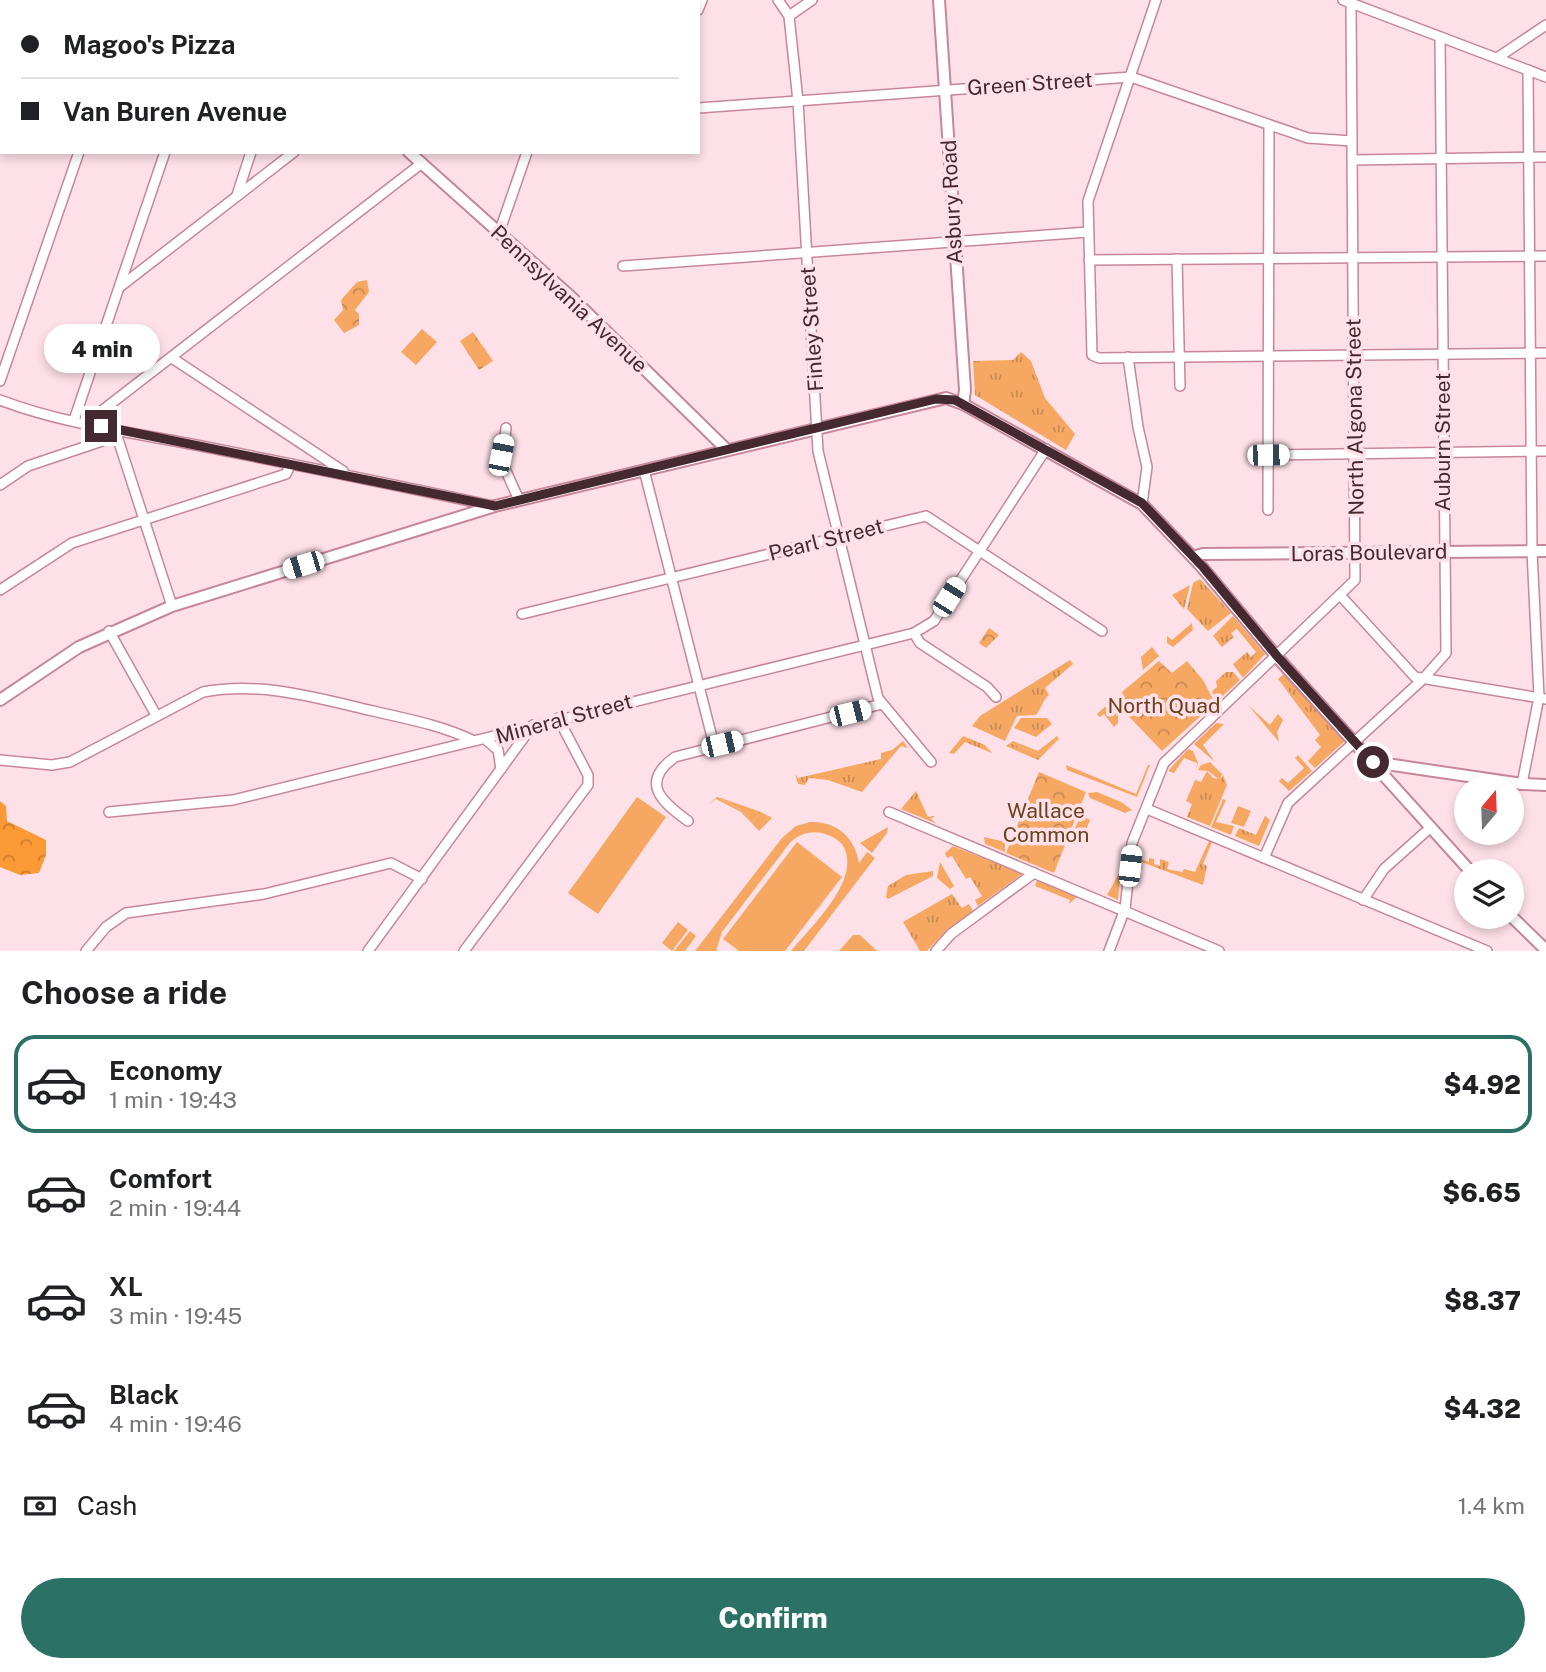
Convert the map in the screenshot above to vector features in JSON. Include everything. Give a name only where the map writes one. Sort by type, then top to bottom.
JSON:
[{"type":"main road","name":"Asbury Road","points":[[939,0],[965,390],[963,404]]},
{"type":"main road","name":"Pennsylvania Avenue","points":[[411,154],[571,297],[726,449]]},
{"type":"main road","points":[[0,700],[51,663],[108,631],[172,606],[495,506],[818,426],[936,399],[953,399],[1142,503],[1459,859]]},
{"type":"main road","name":"Loras Boulevard","points":[[1193,558],[1203,554],[1546,551]]},
{"type":"main road","points":[[1373,762],[1461,775]]},
{"type":"main road","points":[[1524,784],[1546,784]]},
{"type":"main road","points":[[1522,929],[1539,948]]},
{"type":"street","name":"Finley Street","points":[[778,0],[789,16],[798,101],[818,451],[878,698],[931,762]]},
{"type":"street","points":[[789,16],[812,0]]},
{"type":"street","points":[[1156,0],[1088,201],[1092,355],[1099,358],[1179,355],[1546,353]]},
{"type":"street","points":[[1347,1],[1546,77]]},
{"type":"street","name":"North Algona Street","points":[[1110,951],[1125,909],[1132,847],[1161,769],[1170,757],[1355,580],[1357,554],[1353,160],[1347,1]]},
{"type":"street","points":[[1497,58],[1546,25]]},
{"type":"street","name":"Auburn Street","points":[[1264,858],[1288,803],[1423,679],[1446,653],[1440,37]]},
{"type":"street","points":[[1524,775],[1542,698],[1532,551],[1532,256],[1528,70]]},
{"type":"street","name":"Green Street","points":[[700,108],[1131,77],[1316,140],[1352,141]]},
{"type":"street","points":[[1268,510],[1269,126]]},
{"type":"street","points":[[0,381],[78,154]]},
{"type":"street","points":[[75,420],[165,154]]},
{"type":"street","points":[[237,197],[250,154]]},
{"type":"street","points":[[120,287],[291,154]]},
{"type":"street","points":[[499,233],[526,154]]},
{"type":"street","points":[[1353,160],[1546,157]]},
{"type":"street","points":[[86,423],[422,163]]},
{"type":"street","points":[[623,266],[1088,232]]},
{"type":"street","points":[[1089,260],[1546,256]]},
{"type":"street","points":[[1177,259],[1180,386]]},
{"type":"street","points":[[1128,357],[1147,467],[1142,503]]},
{"type":"street","points":[[172,358],[347,474]]},
{"type":"street","points":[[0,400],[86,423],[495,506]]},
{"type":"street","points":[[506,428],[502,462],[519,500]]},
{"type":"street","points":[[0,485],[28,466],[105,440],[115,429]]},
{"type":"street","points":[[115,429],[172,606]]},
{"type":"street","points":[[996,697],[987,687],[920,643],[914,634],[934,621],[1046,449]]},
{"type":"street","points":[[1268,455],[1546,452]]},
{"type":"street","points":[[0,590],[65,547],[142,519],[286,474],[291,464]]},
{"type":"street","points":[[644,470],[714,745]]},
{"type":"street","name":"Pearl Street","points":[[522,614],[926,516],[1102,631]]},
{"type":"street","points":[[1340,595],[1415,677],[1542,698]]},
{"type":"street","points":[[108,631],[156,715]]},
{"type":"street","name":"Mineral Street","points":[[110,812],[233,800],[472,740],[485,740],[558,718],[697,684],[914,634]]},
{"type":"street","points":[[0,761],[61,764],[83,757],[156,715],[203,692],[258,689],[289,692],[437,726],[472,740]]},
{"type":"street","points":[[688,821],[658,795],[658,775],[675,757],[882,704]]},
{"type":"street","points":[[464,951],[588,785],[588,775],[558,718]]},
{"type":"street","points":[[368,951],[533,725]]},
{"type":"street","points":[[485,740],[498,750],[501,772]]},
{"type":"street","points":[[1147,809],[1487,951]]},
{"type":"street","points":[[889,812],[1125,909],[1219,951]]},
{"type":"street","points":[[1363,900],[1384,869],[1431,827]]},
{"type":"street","points":[[86,951],[106,927],[126,913],[253,896],[391,863],[422,879]]},
{"type":"street","points":[[936,951],[951,934],[1034,873]]},
{"type":"green space","points":[[367,280],[369,292],[355,310],[359,314],[359,325],[344,333],[334,320],[343,310],[341,300],[357,282]]},
{"type":"green space","points":[[422,329],[437,342],[416,365],[401,352]]},
{"type":"green space","points":[[473,332],[493,361],[479,370],[460,341]]},
{"type":"green space","points":[[1021,352],[1031,361],[1045,398],[1075,434],[1066,450],[975,395],[973,361],[1013,360]]},
{"type":"green space","points":[[1200,579],[1231,613],[1208,631],[1187,609],[1193,583]]},
{"type":"green space","points":[[1190,585],[1184,609],[1172,595]]},
{"type":"green space","points":[[1233,616],[1265,654],[1243,678],[1233,664],[1247,652],[1251,657],[1256,652],[1237,629],[1231,633],[1234,637],[1222,647],[1213,636]]},
{"type":"green space","points":[[1192,623],[1193,630],[1173,647],[1167,643],[1167,636],[1172,640]]},
{"type":"green space","points":[[989,628],[999,635],[986,648],[979,643]]},
{"type":"green space","points":[[1152,647],[1159,656],[1143,670],[1141,657]]},
{"type":"green space","points":[[1070,660],[1073,664],[1045,688],[1049,695],[1036,715],[1017,716],[1005,741],[972,726],[980,716]]},
{"type":"green space","name":"North Quad","points":[[1159,661],[1172,673],[1187,661],[1203,680],[1215,703],[1162,751],[1113,700],[1120,694],[1123,696],[1122,692]]},
{"type":"green space","points":[[1226,672],[1233,672],[1240,680],[1217,701],[1212,691],[1217,687],[1216,681]]},
{"type":"green space","points":[[1284,674],[1345,741],[1315,768],[1308,761],[1323,747],[1317,740],[1322,735],[1308,719],[1310,715],[1278,679]]},
{"type":"green space","points":[[1278,679],[1310,715],[1308,719]]},
{"type":"green space","points":[[1112,702],[1118,708],[1118,723],[1114,727],[1104,714],[1100,717],[1097,714],[1106,706],[1108,713],[1114,715],[1114,708],[1107,705]]},
{"type":"green space","points":[[1248,705],[1270,725],[1278,714],[1283,720],[1277,732],[1279,742]]},
{"type":"green space","points":[[1021,718],[1047,718],[1052,724],[1036,737],[1014,728]]},
{"type":"green space","points":[[1308,719],[1323,735],[1317,740],[1324,747],[1308,761],[1321,747],[1315,740],[1320,735]]},
{"type":"green space","points":[[1216,723],[1224,724],[1203,745],[1215,762],[1194,744]]},
{"type":"green space","points":[[963,736],[985,745],[992,753],[965,742],[954,754],[949,753]]},
{"type":"green space","points":[[1057,736],[1059,739],[1040,755],[1010,743],[1013,741],[1038,751]]},
{"type":"green space","points":[[1059,739],[1038,760],[1006,746],[1010,743],[1040,755]]},
{"type":"green space","points":[[903,741],[908,748],[901,746],[862,792],[828,780],[809,778],[805,785],[798,784],[795,774],[798,778],[881,759],[881,753],[892,750]]},
{"type":"green space","points":[[1188,749],[1193,751],[1198,763],[1196,769],[1197,763],[1184,758],[1174,773],[1168,771]]},
{"type":"green space","points":[[1298,755],[1312,771],[1289,791],[1279,781],[1282,778],[1288,783],[1304,768],[1295,758]]},
{"type":"green space","points":[[1210,762],[1222,774],[1220,780],[1208,771],[1198,770],[1201,765]]},
{"type":"green space","points":[[1066,765],[1136,794],[1150,765],[1137,797],[1067,770]]},
{"type":"green space","points":[[1207,771],[1213,778],[1221,779],[1223,775],[1227,785],[1210,826],[1187,817],[1192,804],[1186,801],[1195,780],[1201,782]]},
{"type":"green space","name":"Wallace Common","points":[[1039,772],[1086,792],[1054,873],[1006,853]]},
{"type":"green space","points":[[916,791],[928,817],[935,816],[931,819],[937,824],[901,809]]},
{"type":"green space","points":[[1097,792],[1132,810],[1125,813],[1090,798],[1088,793]]},
{"type":"green space","points":[[637,797],[666,817],[598,914],[568,893]]},
{"type":"green space","points":[[717,797],[761,812],[752,823],[742,810]]},
{"type":"green space","points":[[717,797],[742,810],[752,823],[761,812],[772,818],[759,831],[741,812],[716,799],[708,805]]},
{"type":"green space","points":[[1223,799],[1226,800],[1216,822],[1234,826],[1231,835],[1211,827]]},
{"type":"green space","points":[[0,801],[6,806],[7,821],[46,840],[46,855],[39,873],[20,875],[0,867]]},
{"type":"green space","points":[[1238,806],[1251,811],[1244,827],[1231,823]]},
{"type":"green space","points":[[1081,815],[1090,820],[1081,841],[1070,840]]},
{"type":"green space","points":[[1265,816],[1270,820],[1259,846],[1235,836],[1239,828],[1256,835]]},
{"type":"green space","points":[[810,822],[828,824],[843,832],[853,845],[859,863],[867,852],[875,858],[804,951],[791,951],[833,901],[846,871],[847,857],[842,844],[829,835],[815,832],[801,835],[789,844],[722,932],[716,951],[695,951],[782,838],[796,826]]},
{"type":"green space","points":[[1019,826],[1038,853],[1011,842]]},
{"type":"green space","points":[[888,827],[887,833],[872,853],[860,843]]},
{"type":"green space","points":[[984,837],[1005,842],[1005,852],[985,844]]},
{"type":"green space","points":[[1209,841],[1212,842],[1203,864],[1207,866],[1203,885],[1136,860],[1139,852],[1141,859],[1149,862],[1149,858],[1154,859],[1154,864],[1160,866],[1160,859],[1169,862],[1167,869],[1195,872]]},
{"type":"green space","points":[[797,842],[842,877],[785,951],[739,951],[723,939]]},
{"type":"green space","points":[[953,846],[1022,874],[978,906],[975,900],[982,896],[970,877],[966,879],[952,856],[947,858],[945,853]]},
{"type":"green space","points":[[940,862],[954,886],[950,889],[937,878]]},
{"type":"green space","points":[[1121,870],[1118,900],[1107,895]]},
{"type":"green space","points":[[933,871],[933,876],[888,899],[886,897],[888,886],[906,875]]},
{"type":"green space","points":[[1037,880],[1077,897],[1069,904],[1070,900],[1035,886]]},
{"type":"green space","points":[[952,894],[962,908],[969,904],[973,911],[943,934],[927,951],[920,951],[903,922]]},
{"type":"green space","points":[[678,922],[688,930],[672,951],[662,943]]},
{"type":"green space","points":[[690,931],[696,936],[685,951],[674,951]]},
{"type":"green space","points":[[853,935],[860,935],[877,951],[839,951]]},
{"type":"route","points":[[101,426],[495,506],[818,426],[936,399],[955,400],[1142,503],[1203,567],[1277,656],[1373,762]]}]
